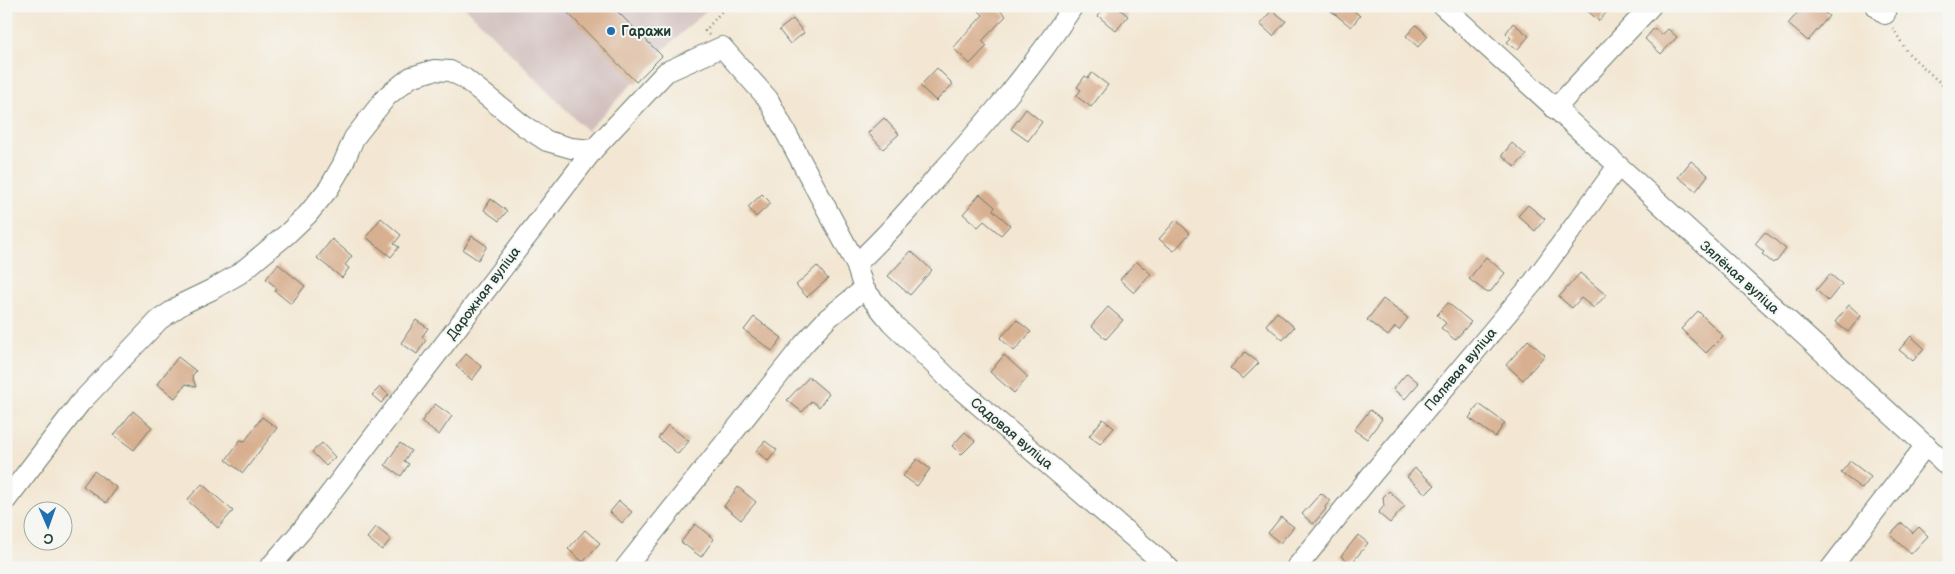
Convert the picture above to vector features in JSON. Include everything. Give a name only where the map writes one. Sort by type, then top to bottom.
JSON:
[{"type":"street","points":[[856,264],[877,244],[968,143],[1051,40],[1073,6]]},
{"type":"street","name":"Зялёная вуліца","points":[[1443,6],[1949,466]]},
{"type":"street","points":[[1555,109],[1651,6]]},
{"type":"street","name":"Дарожная вуліца","points":[[269,568],[303,529],[593,150],[666,72],[722,46]]},
{"type":"street","name":"Садовая вуліца","points":[[722,46],[768,98],[856,264],[864,289],[891,322],[952,382],[1169,568]]},
{"type":"street","points":[[6,500],[80,403],[135,343],[159,320],[184,303],[239,274],[308,214],[329,188],[343,164],[354,138],[387,96],[411,77],[434,70],[450,72],[464,78],[524,126],[547,141],[570,148],[593,150]]},
{"type":"street","name":"Палявая вуліца","points":[[1296,568],[1532,284],[1618,166]]},
{"type":"street","points":[[626,568],[803,345],[828,318],[864,289]]},
{"type":"street","points":[[1831,568],[1926,445]]},
{"type":"path","points":[[722,46],[705,31],[726,6]]},
{"type":"path","points":[[1881,10],[1906,52],[1949,91]]},
{"type":"shaded area","points":[[464,6],[711,6],[660,53],[663,56],[636,83],[634,82],[587,131]]},
{"type":"building","name":"Гаражи","points":[[561,6],[612,6],[662,56],[636,82]]},
{"type":"building","points":[[974,6],[995,6],[1006,16],[982,41],[987,46],[970,64],[953,48],[983,15]]},
{"type":"building","points":[[1106,6],[1116,6],[1128,16],[1116,31],[1098,16]]},
{"type":"building","points":[[1325,6],[1349,6],[1360,16],[1351,27]]},
{"type":"building","points":[[1582,6],[1612,6],[1599,21]]},
{"type":"building","points":[[1803,6],[1830,6],[1825,13],[1829,16],[1808,41],[1788,24]]},
{"type":"building","points":[[1272,10],[1286,21],[1273,36],[1260,24]]},
{"type":"building","points":[[793,19],[804,33],[790,44],[779,30]]},
{"type":"building","points":[[1513,23],[1529,36],[1517,50],[1507,42],[1511,38],[1506,33]]},
{"type":"building","points":[[1416,25],[1428,36],[1418,47],[1406,36]]},
{"type":"building","points":[[1654,28],[1662,35],[1668,29],[1677,37],[1661,54],[1645,39]]},
{"type":"building","points":[[937,68],[953,84],[936,101],[920,86]]},
{"type":"building","points":[[1092,73],[1108,85],[1091,107],[1076,96],[1081,90],[1077,87],[1085,76],[1088,78]]},
{"type":"building","points":[[1026,109],[1042,122],[1028,141],[1011,129]]},
{"type":"building","points":[[884,118],[899,134],[883,149],[868,133]]},
{"type":"building","points":[[1512,143],[1526,155],[1515,167],[1502,155]]},
{"type":"building","points":[[1691,161],[1708,175],[1696,191],[1678,177]]},
{"type":"building","points":[[762,194],[771,203],[756,217],[748,207]]},
{"type":"building","points":[[980,194],[995,207],[993,210],[1010,225],[1001,235],[984,221],[978,227],[963,214]]},
{"type":"building","points":[[491,199],[507,211],[499,221],[484,210]]},
{"type":"building","points":[[1528,205],[1545,219],[1535,231],[1518,216]]},
{"type":"building","points":[[381,218],[401,235],[394,244],[399,247],[391,257],[366,237]]},
{"type":"building","points":[[1176,220],[1190,233],[1174,251],[1159,239]]},
{"type":"building","points":[[1765,232],[1786,249],[1776,262],[1773,263],[1762,254],[1764,252],[1755,244]]},
{"type":"building","points":[[472,236],[487,246],[478,260],[463,250]]},
{"type":"building","points":[[332,239],[352,256],[345,265],[349,268],[342,278],[317,258]]},
{"type":"building","points":[[911,251],[932,270],[910,295],[888,276]]},
{"type":"building","points":[[1486,257],[1505,273],[1491,291],[1486,292],[1469,279]]},
{"type":"building","points":[[1136,261],[1151,274],[1134,293],[1120,280]]},
{"type":"building","points":[[278,264],[305,286],[291,304],[275,291],[277,288],[266,279]]},
{"type":"building","points":[[817,266],[828,279],[807,297],[796,285]]},
{"type":"building","points":[[1580,273],[1606,295],[1594,308],[1581,298],[1572,308],[1559,297]]},
{"type":"building","points":[[1830,274],[1842,284],[1828,301],[1816,290]]},
{"type":"building","points":[[1383,299],[1408,318],[1399,330],[1395,327],[1388,336],[1367,320]]},
{"type":"building","points":[[1448,303],[1471,322],[1455,340],[1441,328],[1446,323],[1437,315]]},
{"type":"building","points":[[1849,305],[1861,316],[1848,332],[1835,322]]},
{"type":"building","points":[[1108,307],[1123,320],[1106,339],[1091,326]]},
{"type":"building","points":[[1698,311],[1723,336],[1706,353],[1681,329]]},
{"type":"building","points":[[1277,312],[1294,327],[1283,340],[1266,325]]},
{"type":"building","points":[[754,317],[782,338],[772,351],[744,330]]},
{"type":"building","points":[[416,320],[428,328],[422,337],[426,340],[417,354],[401,343]]},
{"type":"building","points":[[1017,320],[1031,332],[1014,351],[1000,338]]},
{"type":"building","points":[[1911,336],[1924,348],[1913,361],[1899,350]]},
{"type":"building","points":[[1528,340],[1545,355],[1523,380],[1506,365]]},
{"type":"building","points":[[1245,352],[1259,363],[1243,379],[1230,368]]},
{"type":"building","points":[[466,354],[482,367],[472,380],[456,366]]},
{"type":"building","points":[[1004,355],[1028,377],[1014,393],[990,372]]},
{"type":"building","points":[[178,357],[196,371],[192,376],[196,387],[186,384],[175,398],[157,384]]},
{"type":"building","points":[[1407,373],[1419,383],[1405,399],[1393,389]]},
{"type":"building","points":[[809,377],[829,394],[819,407],[812,401],[802,412],[787,400]]},
{"type":"building","points":[[380,387],[389,395],[381,403],[372,395]]},
{"type":"building","points":[[435,404],[452,416],[439,435],[421,422]]},
{"type":"building","points":[[1479,404],[1505,423],[1495,437],[1469,418]]},
{"type":"building","points":[[1370,410],[1382,419],[1367,439],[1354,430]]},
{"type":"building","points":[[133,411],[152,427],[134,450],[114,435]]},
{"type":"building","points":[[262,417],[277,428],[243,473],[226,460],[240,440],[245,441]]},
{"type":"building","points":[[1103,419],[1114,428],[1100,444],[1089,436]]},
{"type":"building","points":[[668,425],[689,441],[678,454],[658,438]]},
{"type":"building","points":[[965,432],[975,441],[961,455],[952,446]]},
{"type":"building","points":[[765,441],[777,450],[768,461],[756,451]]},
{"type":"building","points":[[322,443],[335,457],[326,466],[312,452]]},
{"type":"building","points":[[400,443],[411,451],[404,461],[409,464],[401,476],[385,465]]},
{"type":"building","points":[[917,459],[930,469],[917,486],[903,476]]},
{"type":"building","points":[[1850,461],[1871,477],[1862,489],[1841,473]]},
{"type":"building","points":[[1415,468],[1435,485],[1426,494],[1407,477]]},
{"type":"building","points":[[94,471],[117,488],[106,503],[83,486]]},
{"type":"building","points":[[202,484],[233,511],[218,528],[187,500]]},
{"type":"building","points":[[738,487],[756,502],[741,520],[724,506]]},
{"type":"building","points":[[1389,491],[1405,506],[1390,523],[1378,513],[1384,506],[1383,497]]},
{"type":"building","points":[[1321,493],[1330,501],[1325,507],[1326,509],[1313,524],[1302,514]]},
{"type":"building","points":[[619,501],[632,512],[622,523],[610,512]]},
{"type":"building","points":[[1281,517],[1294,527],[1280,543],[1268,533]]},
{"type":"building","points":[[1902,523],[1913,533],[1919,527],[1928,536],[1911,554],[1890,535]]},
{"type":"building","points":[[695,524],[714,539],[701,557],[681,542]]},
{"type":"building","points":[[376,527],[391,539],[382,550],[367,538]]},
{"type":"building","points":[[585,530],[600,543],[583,562],[568,549]]},
{"type":"building","points":[[1358,535],[1368,543],[1351,564],[1341,556]]},
{"type":"place","name":"Гаражи","points":[[611,31]]}]
